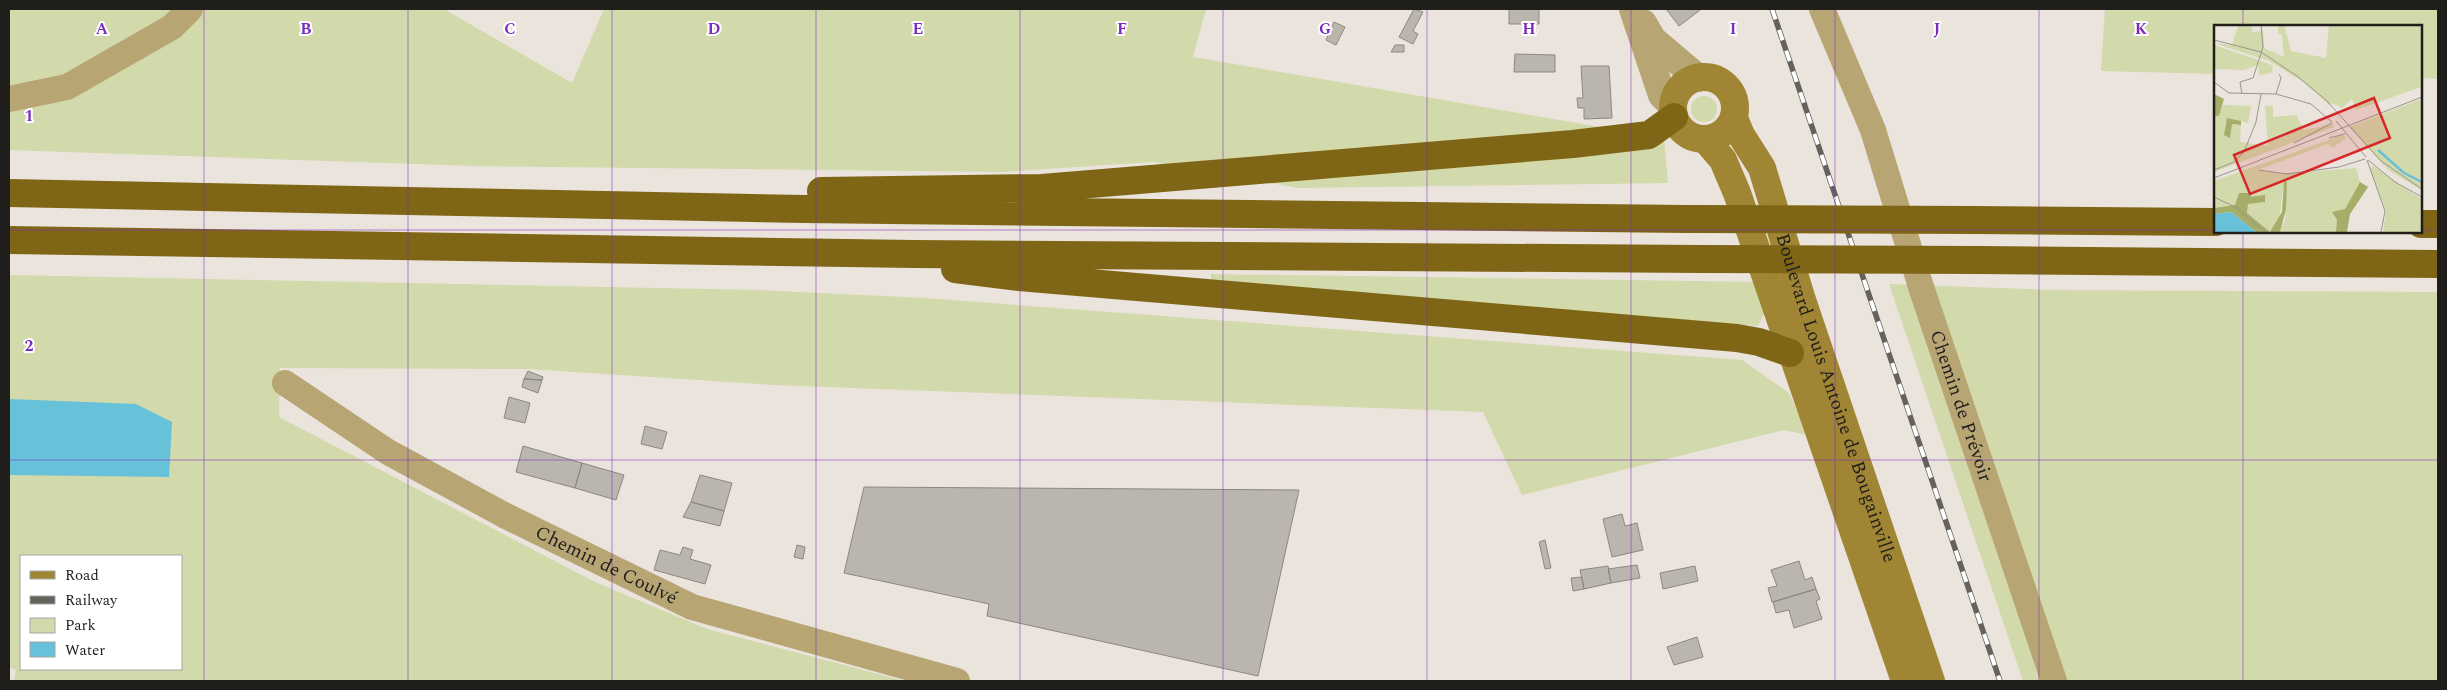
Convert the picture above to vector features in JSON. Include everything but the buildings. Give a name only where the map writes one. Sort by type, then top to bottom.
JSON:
[{"type":"highway","points":[[750,207],[804,191],[1042,188],[1573,144],[1649,135],[1673,111]]},
{"type":"highway","points":[[9,192],[750,207],[1687,219],[2214,222]]},
{"type":"highway","points":[[2422,224],[2438,224]]},
{"type":"highway","points":[[9,240],[914,254],[2438,264]]},
{"type":"highway","points":[[914,254],[934,264],[963,271],[1737,338],[1759,342],[1790,353]]},
{"type":"main road","points":[[1698,78],[1716,80],[1730,91],[1734,100],[1734,118],[1723,133],[1705,140],[1686,134],[1673,111],[1676,96],[1682,87],[1698,78]]},
{"type":"main road","name":"Boulevard Louis Antoine de Bougainville","points":[[1734,118],[1741,135],[1762,168],[1802,300],[1931,681]]},
{"type":"main road","name":"Boulevard Louis Antoine de Bougainville","points":[[1705,140],[1723,160],[1905,681]]},
{"type":"street","points":[[9,99],[67,87],[172,27],[190,9]]},
{"type":"street","points":[[1634,9],[1653,40],[1698,78]]},
{"type":"street","points":[[1634,9],[1662,94],[1673,111]]},
{"type":"street","name":"Chemin de Prévoir","points":[[1822,9],[1873,130],[1921,287],[2054,681]]},
{"type":"street","name":"Chemin de Coulvé","points":[[285,383],[388,452],[506,516],[692,607],[957,681]]},
{"type":"green space","points":[[9,9],[444,9],[572,83],[604,9],[1206,9],[1193,57],[1664,138],[1668,183],[1298,188],[1153,162],[1002,172],[474,166],[9,150]]},
{"type":"green space","points":[[2105,9],[2438,9],[2438,79],[2422,78],[2422,25],[2214,25],[2214,74],[2101,71]]},
{"type":"green space","points":[[1704,96],[1713,100],[1717,109],[1713,118],[1704,122],[1695,118],[1691,109],[1695,100]]},
{"type":"green space","points":[[1211,274],[1759,282],[1767,308],[1758,326],[1211,283]]},
{"type":"green space","points":[[9,275],[757,290],[925,298],[1742,360],[1789,393],[1808,435],[1784,430],[1522,495],[1483,412],[774,385],[528,369],[280,368],[279,417],[595,582],[707,629],[905,681],[14,681],[16,670],[9,667]]},
{"type":"green space","points":[[1889,284],[2051,290],[2438,292],[2438,681],[2023,681]]},
{"type":"water","points":[[9,399],[136,404],[172,422],[169,477],[9,475]]},
{"type":"railway","points":[[1772,9],[2000,681]]}]
